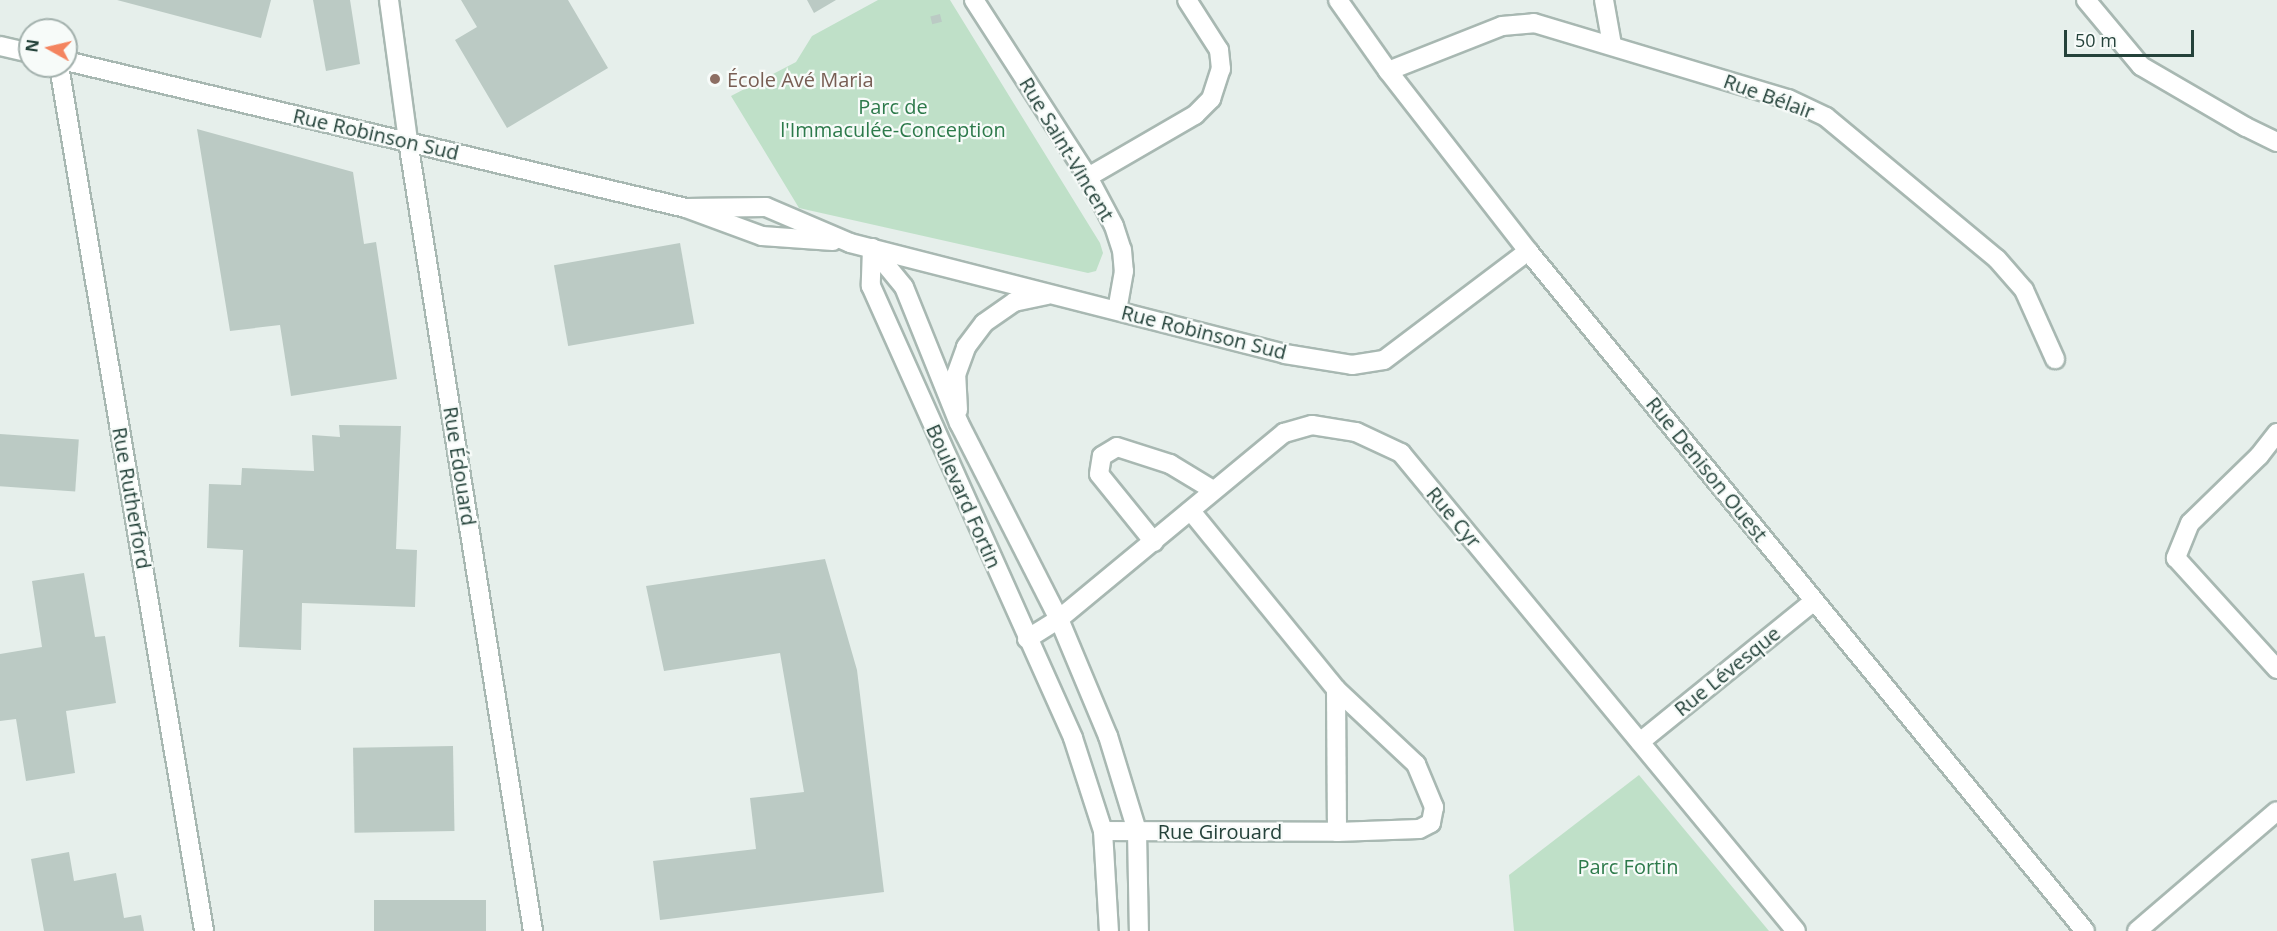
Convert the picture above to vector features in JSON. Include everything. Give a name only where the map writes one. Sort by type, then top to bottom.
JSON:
[{"type":"street","name":"Rue Édouard","points":[[389,0],[408,141],[533,931]]},
{"type":"street","name":"Rue Saint-Vincent","points":[[974,0],[1088,177],[1114,226],[1122,250],[1124,271],[1117,309]]},
{"type":"street","points":[[1088,177],[1195,115],[1211,99],[1221,69],[1219,50],[1186,0]]},
{"type":"street","name":"Rue Denison Ouest","points":[[1338,0],[1388,70],[1528,251],[2085,931]]},
{"type":"street","points":[[1604,0],[1612,45]]},
{"type":"street","points":[[2086,0],[2141,66],[2247,128],[2277,142]]},
{"type":"street","name":"Rue Bélair","points":[[1388,70],[1502,26],[1534,23],[1788,99],[1826,117],[1997,259],[2024,290],[2055,359]]},
{"type":"street","points":[[0,46],[18,50]]},
{"type":"street","name":"Rue Robinson Sud","points":[[78,64],[686,208],[762,236],[850,243]]},
{"type":"street","name":"Rue Rutherford","points":[[61,78],[204,931]]},
{"type":"street","name":"Rue Robinson Sud","points":[[686,208],[766,207],[850,243],[872,249],[1117,309],[1285,354],[1352,365],[1384,360],[1528,251]]},
{"type":"street","name":"Boulevard Fortin","points":[[872,249],[904,287],[959,423],[1059,619],[1108,736],[1137,831],[1139,931]]},
{"type":"street","name":"Boulevard Fortin","points":[[872,249],[871,286],[1073,738],[1103,831],[1109,931]]},
{"type":"street","name":"Boulevard Fortin","points":[[959,423],[956,375],[966,347],[984,323],[1014,302],[1052,294]]},
{"type":"street","name":"Rue Cyr","points":[[1027,639],[1059,619],[1284,433],[1312,425],[1356,432],[1401,453],[1796,931]]},
{"type":"street","points":[[2277,433],[2259,456],[2190,523],[2176,558],[2277,669]]},
{"type":"street","points":[[1154,542],[1099,474],[1102,456],[1117,447],[1170,464],[1213,490]]},
{"type":"street","name":"Rue Girouard","points":[[1103,831],[1338,832],[1419,829],[1431,823],[1434,807],[1416,764],[1336,689],[1191,511]]},
{"type":"street","name":"Rue Lévesque","points":[[1640,742],[1814,601]]},
{"type":"street","points":[[1336,689],[1338,832]]},
{"type":"street","points":[[2138,931],[2277,811]]},
{"type":"green space","name":"Parc de l'Immaculée-Conception","points":[[878,0],[950,0],[1100,243],[1103,253],[1096,271],[1088,273],[799,208],[731,96],[796,62],[812,36]]},
{"type":"green space","name":"Parc Fortin","points":[[1639,775],[1769,931],[1514,931],[1509,875]]},
{"type":"building","points":[[117,0],[271,0],[261,38]]},
{"type":"building","points":[[313,0],[350,0],[360,64],[326,71]]},
{"type":"building","points":[[461,0],[568,0],[608,68],[507,128],[455,40],[477,27]]},
{"type":"building","points":[[807,0],[836,0],[814,13]]},
{"type":"building","points":[[940,14],[942,22],[932,24],[930,16]]},
{"type":"building","points":[[197,129],[353,172],[364,244],[376,242],[397,379],[291,396],[280,325],[230,331]]},
{"type":"building","points":[[680,243],[694,324],[568,346],[554,265]]},
{"type":"building","points":[[339,425],[401,426],[396,549],[417,550],[415,607],[302,603],[301,650],[239,647],[243,550],[207,548],[209,484],[241,485],[242,468],[314,471],[312,435],[340,437]]},
{"type":"building","points":[[0,434],[79,440],[75,491],[0,486]]},
{"type":"building","points":[[825,559],[857,670],[884,892],[660,920],[653,861],[756,849],[750,798],[804,792],[780,653],[664,671],[646,586]]},
{"type":"building","points":[[84,573],[95,637],[105,636],[116,703],[66,711],[75,773],[26,781],[16,719],[0,721],[0,654],[42,647],[32,581]]},
{"type":"building","points":[[453,746],[454,831],[354,833],[353,748]]},
{"type":"building","points":[[69,852],[74,881],[116,873],[124,918],[141,915],[144,931],[44,931],[31,859]]},
{"type":"building","points":[[374,900],[486,900],[486,931],[374,931]]},
{"type":"place","name":"École Avé Maria","points":[[715,79]]}]
